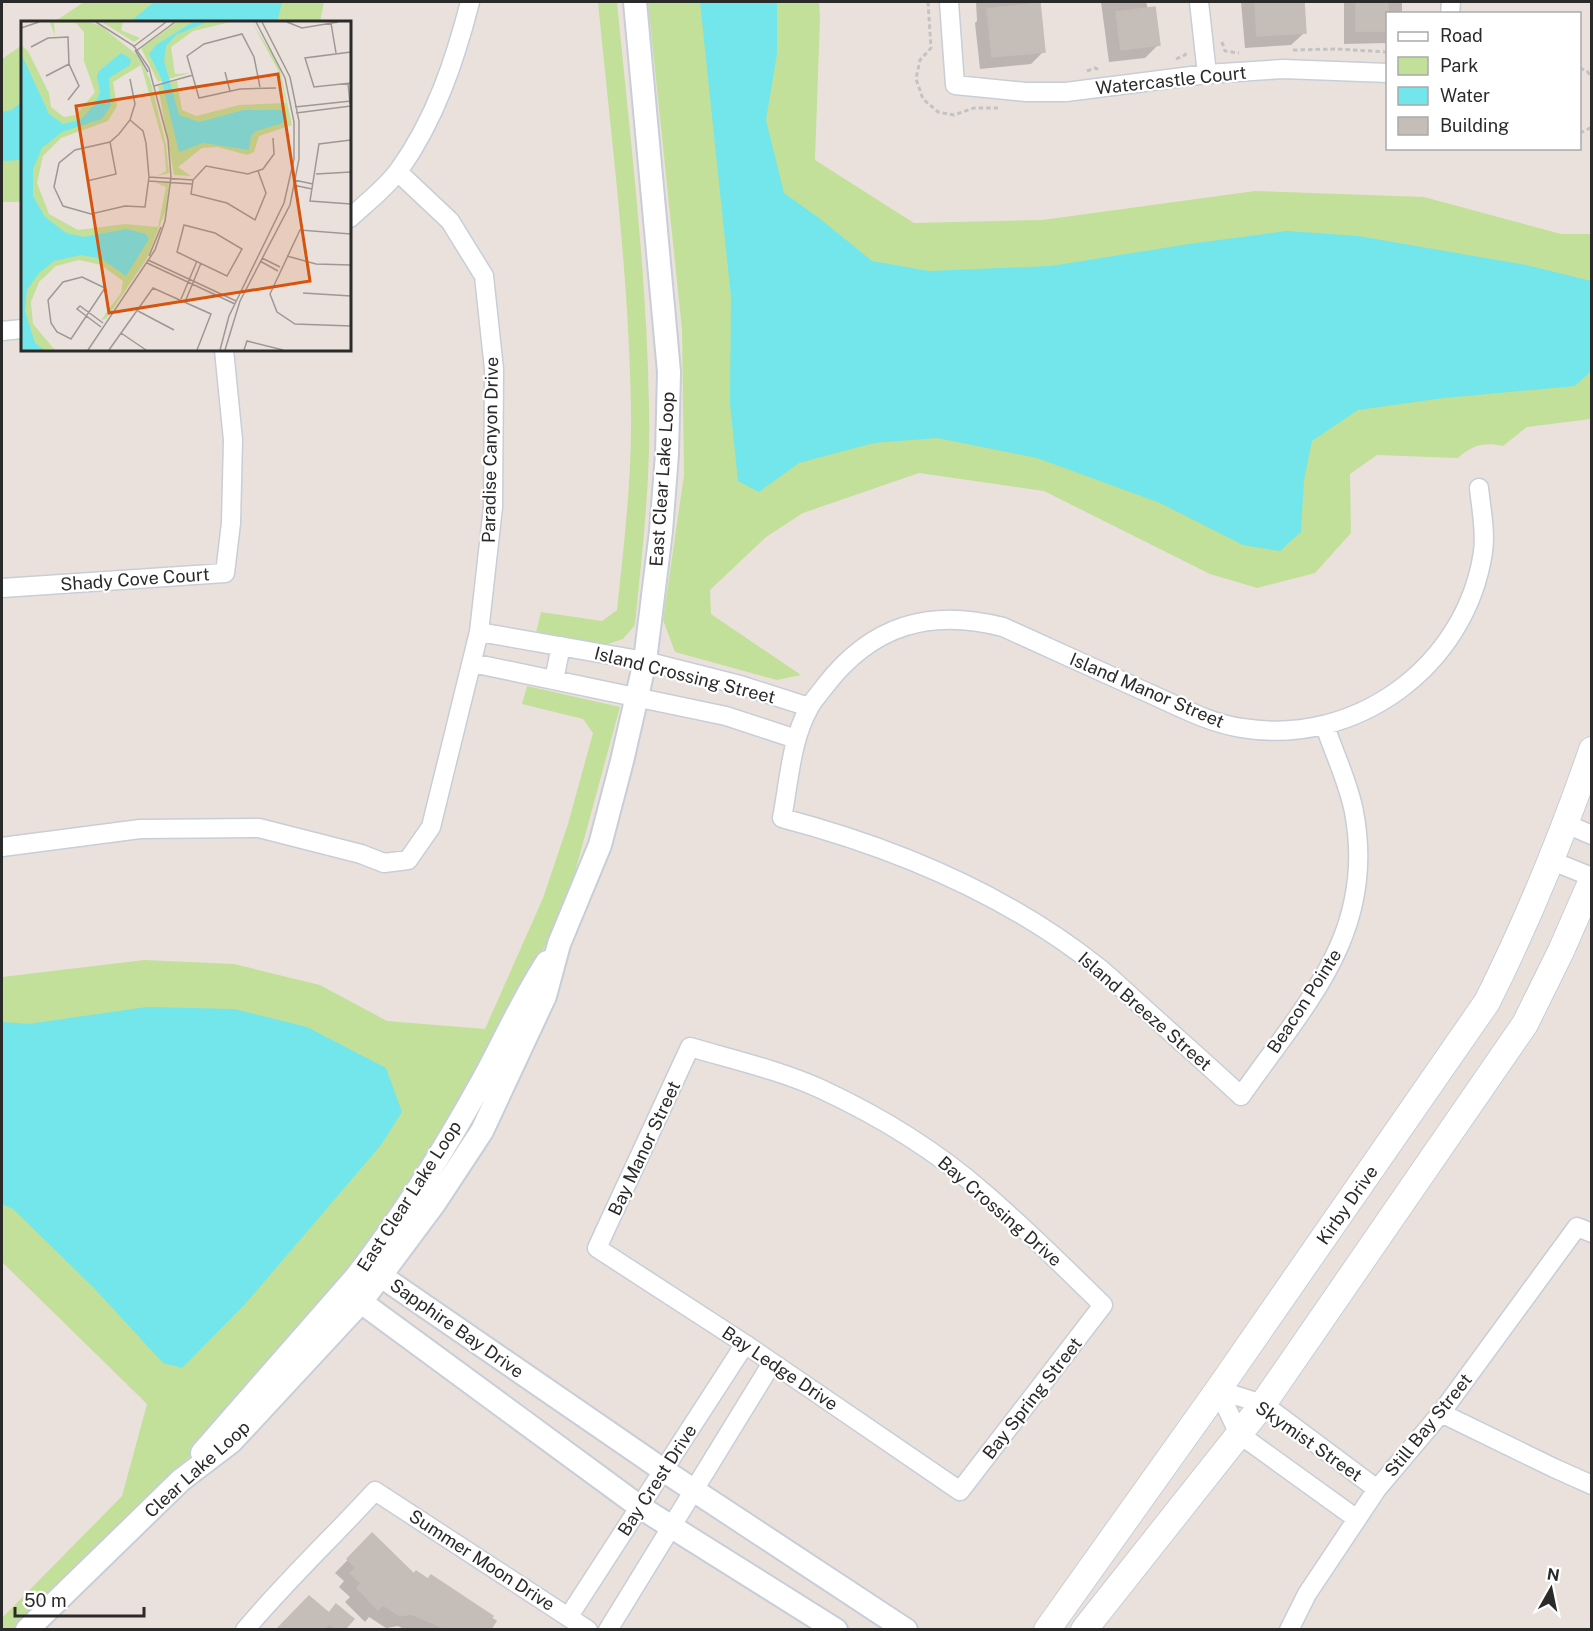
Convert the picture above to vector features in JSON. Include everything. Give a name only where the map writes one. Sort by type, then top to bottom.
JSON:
[{"type":"main road","name":"Kirby Drive","points":[[1047,1629],[1218,1390],[1487,1002],[1521,933],[1552,861],[1592,750]]},
{"type":"main road","points":[[1084,1629],[1263,1404],[1525,1024],[1561,951],[1592,878]]},
{"type":"street","points":[[351,217],[398,172],[426,126],[456,54],[470,2]]},
{"type":"street","name":"East Clear Lake Loop","points":[[361,1302],[434,1204],[482,1131],[545,996],[559,944],[600,845],[645,662],[661,531],[667,454],[669,372],[635,2]]},
{"type":"street","name":"Watercastle Court","points":[[949,2],[955,86],[1026,92],[1066,92],[1207,74],[1283,69],[1386,73]]},
{"type":"street","points":[[1198,2],[1207,74]]},
{"type":"street","name":"Paradise Canyon Drive","points":[[2,847],[140,829],[259,828],[361,854],[384,863],[408,860],[431,827],[480,632],[493,496],[494,369],[484,276],[450,221],[398,172]]},
{"type":"street","points":[[2,331],[21,329]]},
{"type":"street","name":"Shady Cove Court","points":[[2,588],[225,573],[231,523],[233,440],[224,351]]},
{"type":"street","name":"Island Manor Street","points":[[782,818],[796,739],[809,707],[843,665],[862,648],[904,626],[929,620],[957,618],[978,620],[1003,627],[1212,721],[1241,728],[1269,731],[1298,730],[1325,726],[1363,712],[1390,698],[1421,672],[1436,658],[1452,635],[1477,579],[1483,549],[1479,488]]},
{"type":"street","name":"Island Crossing Street","points":[[480,632],[645,662],[740,685],[809,707]]},
{"type":"street","points":[[554,680],[561,646]]},
{"type":"street","name":"Island Crossing Street","points":[[472,663],[726,716],[796,739]]},
{"type":"street","name":"Beacon Pointe","points":[[1241,1096],[1331,965],[1346,932],[1355,903],[1359,861],[1354,809],[1325,726]]},
{"type":"street","name":"Island Breeze Street","points":[[782,818],[888,850],[950,877],[1047,931],[1099,968],[1241,1096]]},
{"type":"street","points":[[1566,824],[1592,835]]},
{"type":"street","points":[[1552,861],[1592,878]]},
{"type":"street","name":"East Clear Lake Loop","points":[[180,1480],[226,1424],[356,1277],[425,1177],[484,1078],[534,982],[559,944]]},
{"type":"street","name":"Bay Manor Street","points":[[597,1248],[690,1047]]},
{"type":"street","name":"Bay Crossing Drive","points":[[690,1047],[781,1073],[820,1089],[873,1115],[919,1143],[983,1191],[1104,1305]]},
{"type":"street","name":"Still Bay Street","points":[[1289,1629],[1307,1594],[1377,1489],[1441,1413],[1584,1230]]},
{"type":"street","name":"Bay Ledge Drive","points":[[597,1248],[745,1344],[960,1491]]},
{"type":"street","name":"Sapphire Bay Drive","points":[[836,1629],[639,1507],[361,1302],[356,1277],[381,1276],[663,1470],[906,1629]]},
{"type":"street","name":"Clear Lake Loop","points":[[27,1629],[180,1480],[231,1442],[361,1302]]},
{"type":"street","name":"Bay Spring Street","points":[[960,1491],[1104,1305]]},
{"type":"street","name":"Bay Crest Drive","points":[[569,1616],[745,1344]]},
{"type":"street","name":"Bay Crest Drive","points":[[608,1629],[772,1363]]},
{"type":"street","name":"Skymist Street","points":[[1218,1390],[1263,1404],[1377,1489]]},
{"type":"street","name":"Skymist Street","points":[[1218,1390],[1239,1434],[1357,1519]]},
{"type":"street","points":[[1441,1413],[1592,1485]]},
{"type":"street","name":"Summer Moon Drive","points":[[245,1629],[375,1491],[588,1629]]},
{"type":"path","points":[[1222,40],[1225,51],[1241,54]]},
{"type":"path","points":[[1176,60],[1185,55],[1188,48]]},
{"type":"path","points":[[1285,51],[1336,49],[1386,52]]},
{"type":"path","points":[[1078,76],[1095,68],[1106,72]]},
{"type":"path","points":[[1581,68],[1587,71],[1592,78]]},
{"type":"green space","points":[[84,2],[324,2],[320,21],[56,21]]},
{"type":"green space","points":[[598,2],[617,2],[641,255],[649,408],[647,490],[635,625],[623,639],[605,645],[536,633],[541,612],[602,621],[617,610],[625,535],[631,435],[630,359],[619,206]]},
{"type":"green space","points":[[648,2],[819,2],[815,160],[914,223],[1042,220],[1255,191],[1424,197],[1561,234],[1591,234],[1591,419],[1527,427],[1503,446],[1490,444],[1479,446],[1468,450],[1458,458],[1377,455],[1350,474],[1351,533],[1315,573],[1257,588],[1210,574],[1044,491],[919,473],[803,513],[766,537],[710,590],[711,614],[801,675],[777,680],[675,652],[663,620],[684,475],[682,330]]},
{"type":"green space","points":[[21,46],[21,202],[2,202],[2,59]]},
{"type":"green space","points":[[527,686],[620,707],[565,909],[457,1109],[364,1253],[195,1451],[19,1629],[2,1630],[2,1618],[122,1496],[147,1404],[2,1262],[2,977],[144,960],[234,964],[320,985],[387,1021],[485,1029],[543,898],[568,824],[593,733],[583,719],[522,704]]},
{"type":"water","points":[[154,2],[282,2],[277,21],[131,21]]},
{"type":"water","points":[[700,2],[777,2],[777,54],[766,120],[784,193],[872,261],[929,271],[1051,266],[1287,231],[1358,236],[1526,265],[1591,281],[1591,371],[1575,386],[1444,398],[1358,410],[1312,441],[1304,480],[1301,532],[1280,551],[1243,545],[1160,503],[1037,458],[937,438],[874,443],[799,463],[759,492],[738,481],[730,404],[731,297]]},
{"type":"water","points":[[21,103],[21,160],[2,161],[2,112],[11,110]]},
{"type":"water","points":[[147,1007],[234,1009],[307,1027],[386,1068],[402,1112],[381,1145],[247,1302],[182,1368],[163,1363],[94,1288],[13,1209],[2,1204],[2,1022],[28,1024]]},
{"type":"building","points":[[1255,2],[1304,2],[1306,33],[1257,36]]},
{"type":"building","points":[[1356,2],[1388,2],[1386,31],[1356,31]]},
{"type":"building","points":[[1040,3],[1045,52],[992,57],[987,9]]},
{"type":"building","points":[[1155,7],[1160,45],[1121,50],[1116,12]]},
{"type":"building","points":[[372,1533],[414,1574],[416,1571],[428,1579],[431,1575],[493,1616],[491,1618],[496,1621],[491,1629],[446,1629],[411,1614],[400,1616],[383,1605],[378,1610],[357,1588],[361,1583],[350,1573],[356,1568],[347,1559]]},
{"type":"building","points":[[309,1596],[329,1613],[336,1604],[354,1619],[345,1629],[335,1629],[329,1624],[324,1629],[277,1629]]}]
